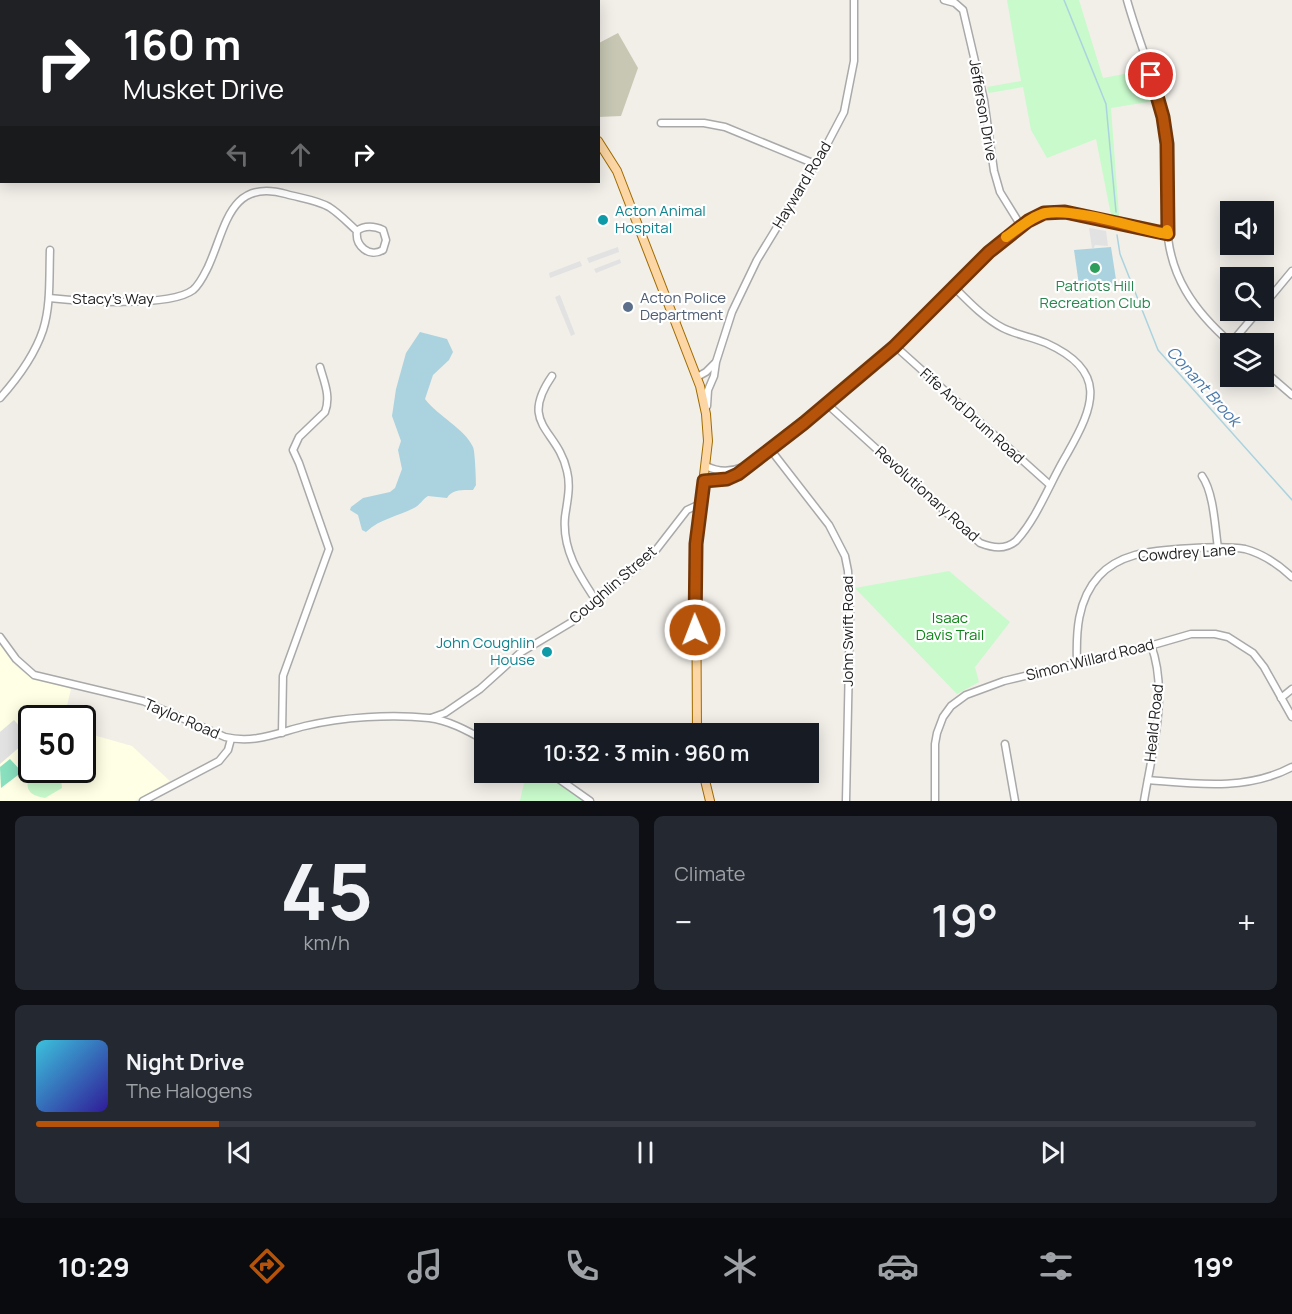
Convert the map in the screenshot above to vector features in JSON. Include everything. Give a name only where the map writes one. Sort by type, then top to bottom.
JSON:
[{"type":"main road","points":[[600,144],[617,171],[699,381],[706,414],[708,441],[696,544],[697,723]]},
{"type":"main road","points":[[706,783],[710,801]]},
{"type":"street","name":"Hayward Road","points":[[706,414],[708,390],[732,312],[757,260],[835,131],[848,96],[854,61],[854,0]]},
{"type":"street","name":"Jefferson Drive","points":[[944,0],[955,3],[963,10],[984,100],[994,171],[1000,192],[1021,226]]},
{"type":"street","points":[[1127,0],[1163,117],[1168,161],[1170,253],[1186,292],[1204,317],[1221,333]]},
{"type":"street","points":[[661,123],[704,123],[725,127],[816,164]]},
{"type":"street","name":"Stacy's Way","points":[[49,298],[135,302],[168,298],[193,290],[205,273],[231,211],[240,200],[253,192],[276,191],[323,204],[339,214],[357,231],[357,240],[365,251],[377,253],[386,245],[386,234],[378,228],[365,227],[357,231]]},
{"type":"street","points":[[704,481],[727,479],[770,449],[895,346],[1005,238],[1044,213],[1065,212],[1168,234]]},
{"type":"street","points":[[0,398],[35,346],[43,329],[49,298],[50,250]]},
{"type":"street","points":[[1274,293],[1292,271]]},
{"type":"street","name":"Revolutionary Road","points":[[827,404],[980,543],[1004,547],[1016,541],[1077,437],[1087,415],[1090,391],[1085,371],[1072,357],[1045,342],[999,326],[972,305],[954,287]]},
{"type":"street","points":[[1240,333],[1250,321]]},
{"type":"street","name":"Fife And Drum Road","points":[[895,346],[1050,485]]},
{"type":"street","points":[[711,381],[704,386],[699,381],[716,362]]},
{"type":"street","points":[[282,733],[284,676],[329,549],[293,450],[299,437],[325,412],[327,406],[327,391],[320,367]]},
{"type":"street","points":[[552,376],[542,391],[538,413],[544,429],[558,448],[567,471],[569,493],[564,536],[568,550],[574,567],[597,602]]},
{"type":"street","points":[[1274,379],[1292,395]]},
{"type":"street","name":"John Swift Road","points":[[770,449],[829,525],[845,556],[850,614],[846,801]]},
{"type":"street","points":[[706,466],[724,471],[739,469],[752,463]]},
{"type":"street","points":[[1202,476],[1213,509],[1218,548]]},
{"type":"street","name":"Coughlin Street","points":[[430,718],[445,713],[480,689],[520,653],[575,620],[656,550],[687,510],[700,504]]},
{"type":"street","name":"Cowdrey Lane","points":[[1077,663],[1077,635],[1081,607],[1091,586],[1115,563],[1135,555],[1218,548],[1244,549],[1271,559],[1292,577]]},
{"type":"street","name":"Simon Willard Road","points":[[935,801],[935,744],[940,726],[951,706],[966,695],[985,686],[1191,634],[1215,634],[1228,637],[1253,653],[1264,667],[1292,717]]},
{"type":"street","name":"Taylor Road","points":[[0,637],[16,659],[34,675],[143,701],[231,739],[256,740],[308,725],[339,720],[430,718],[474,735]]},
{"type":"street","name":"Heald Road","points":[[1144,801],[1160,688],[1158,669],[1151,645]]},
{"type":"street","points":[[1281,698],[1292,689]]},
{"type":"street","points":[[143,801],[219,761],[228,750],[231,739]]},
{"type":"street","points":[[1005,744],[1015,801]]},
{"type":"street","points":[[1148,780],[1222,785],[1267,776],[1292,767]]},
{"type":"street","points":[[565,783],[590,801]]},
{"type":"shaded area","points":[[618,33],[638,68],[621,116],[600,117],[600,42]]},
{"type":"shaded area","points":[[1089,228],[1106,231],[1108,246],[1095,245],[1092,248]]},
{"type":"shaded area","points":[[618,247],[619,252],[589,263],[587,258]]},
{"type":"shaded area","points":[[620,259],[621,263],[596,273],[594,269]]},
{"type":"shaded area","points":[[580,261],[582,266],[550,278],[549,273]]},
{"type":"shaded area","points":[[560,295],[575,334],[571,336],[555,297]]},
{"type":"shaded area","points":[[0,644],[13,663],[31,677],[71,689],[67,705],[18,705],[18,783],[96,783],[96,736],[132,746],[170,781],[135,801],[0,801]]},
{"type":"shaded area","points":[[14,720],[18,724],[18,748],[0,764],[0,732]]},
{"type":"green space","points":[[1007,0],[1079,0],[1103,78],[1145,70],[1154,101],[1111,108],[1119,216],[1111,215],[1096,139],[1047,158],[1031,130],[1023,87],[989,93],[987,87],[1021,81]]},
{"type":"green space","name":"Isaac Davis Trail","points":[[949,571],[1010,622],[975,667],[979,682],[957,694],[855,588]]},
{"type":"green space","points":[[10,759],[18,768],[18,775],[1,788],[0,767]]},
{"type":"green space","points":[[28,783],[61,783],[62,788],[45,798],[30,792]]},
{"type":"green space","points":[[524,783],[558,783],[583,801],[520,801]]},
{"type":"water","name":"Patriots Hill Recreation Club","points":[[1111,247],[1117,286],[1080,292],[1074,250]]},
{"type":"water","points":[[420,332],[447,339],[453,352],[449,360],[433,375],[425,399],[469,440],[474,450],[476,485],[473,490],[455,492],[447,498],[428,496],[416,507],[383,521],[366,532],[362,530],[358,515],[350,510],[363,498],[390,492],[395,488],[402,469],[398,450],[401,441],[392,416],[396,389],[406,353]]},
{"type":"waterway","name":"Conant Brook","points":[[1064,0],[1106,104],[1116,212]]},
{"type":"waterway","name":"Conant Brook","points":[[1117,235],[1120,254],[1158,350],[1292,500]]},
{"type":"slow traffic","points":[[1006,237],[1044,213],[1065,212],[1168,234],[1167,230]]},
{"type":"place","name":"Acton Animal Hospital","points":[[603,220]]},
{"type":"place","name":"Patriots Hill Recreation Club","points":[[1095,268]]},
{"type":"place","name":"Acton Police Department","points":[[628,307]]},
{"type":"place","name":"John Coughlin House","points":[[547,652]]},
{"type":"route","points":[[695,630],[696,544],[704,481],[727,479],[738,474],[804,423],[894,347],[989,252],[1028,221],[1044,213],[1065,212],[1168,234],[1167,144],[1163,117],[1151,75]]}]
